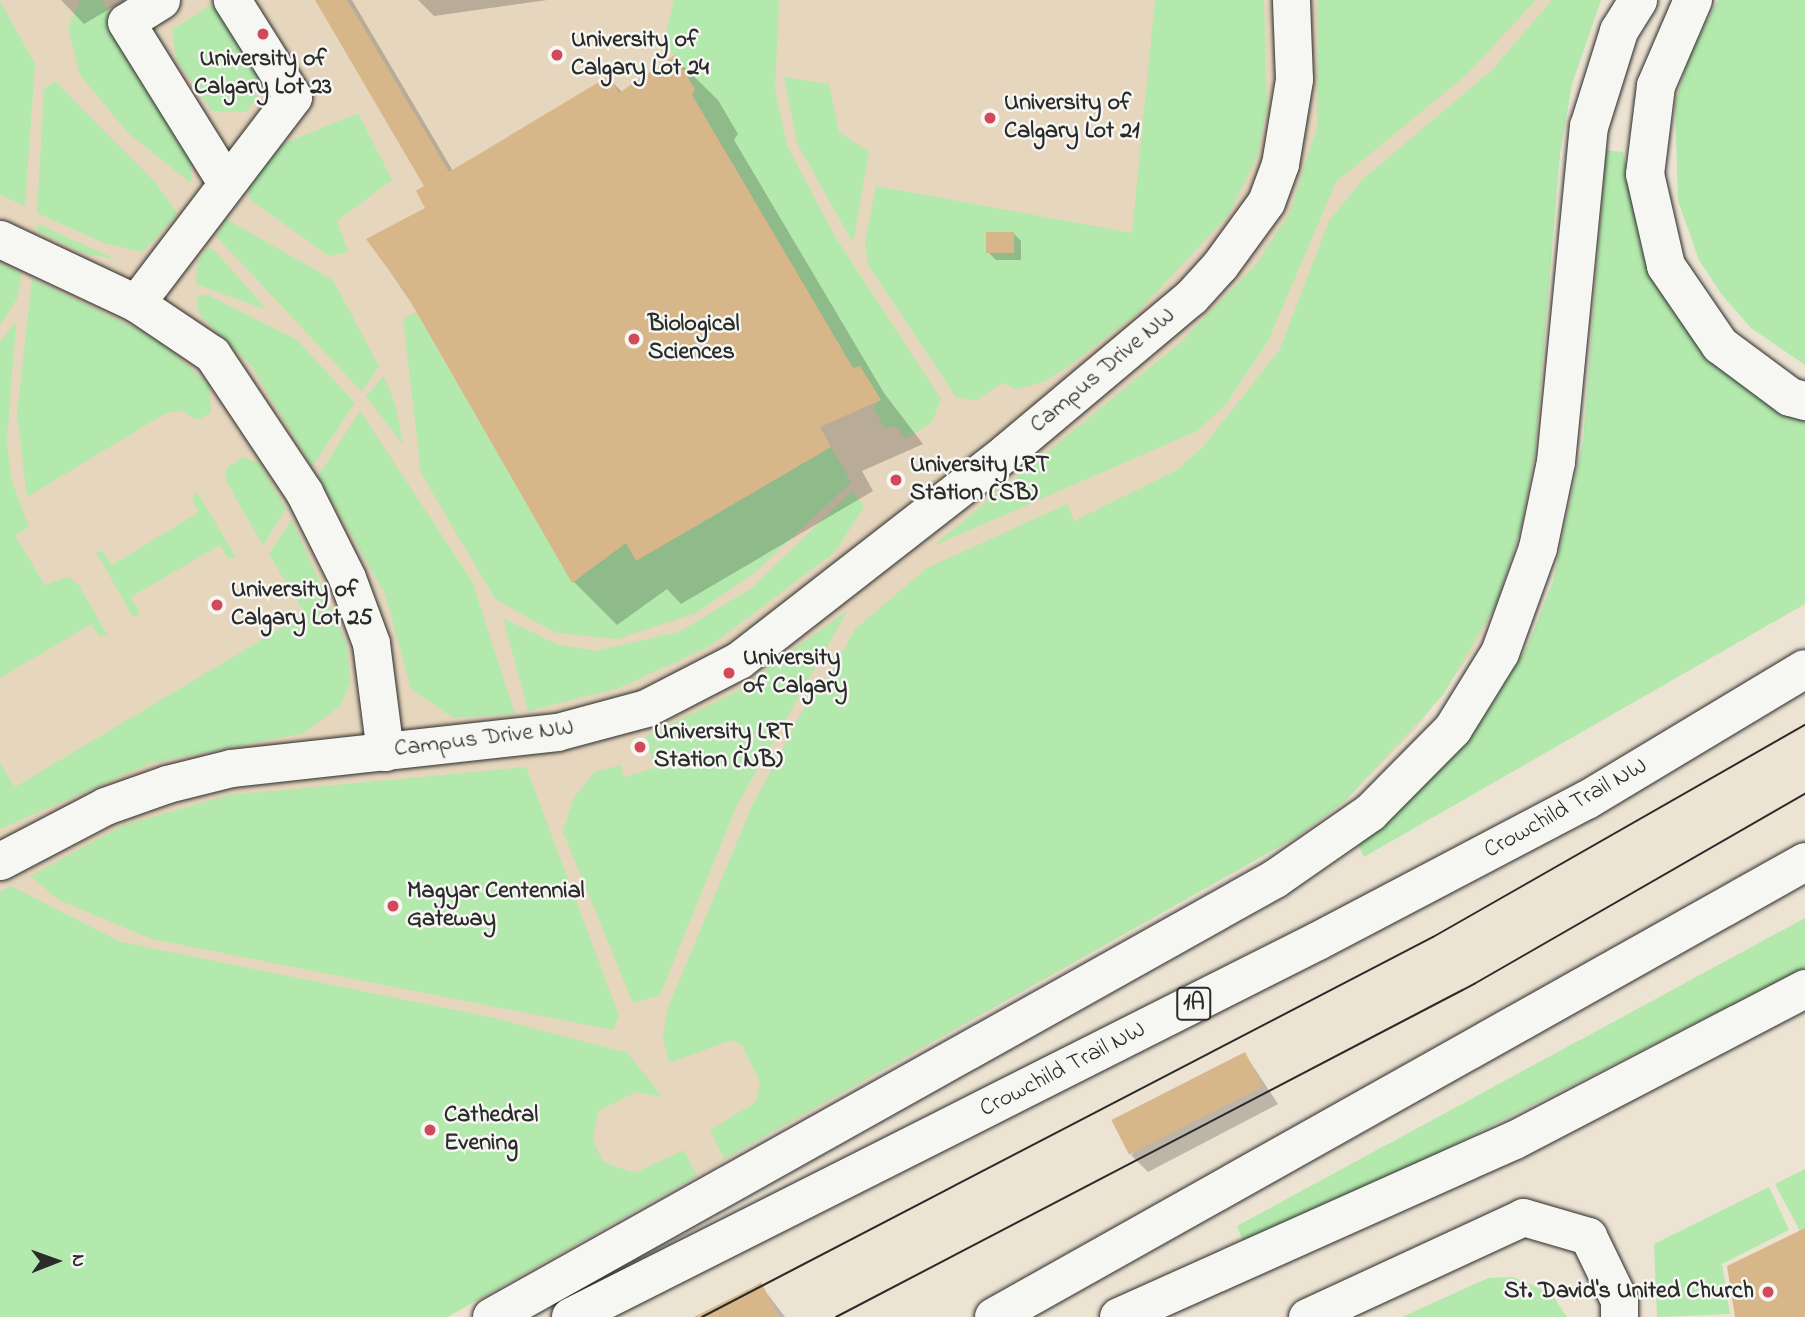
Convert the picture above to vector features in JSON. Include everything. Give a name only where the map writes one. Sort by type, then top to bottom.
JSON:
[{"type":"highway","points":[[492,1317],[1275,879],[1370,813],[1453,729],[1500,653],[1538,548],[1556,461],[1589,127],[1619,31],[1638,0]]},
{"type":"highway","points":[[1693,0],[1656,86],[1645,174],[1666,266],[1720,345],[1790,397],[1805,401]]},
{"type":"highway","name":"Crowchild Trail NW","points":[[571,1317],[1416,890],[1587,800],[1805,669]]},
{"type":"highway","points":[[994,1317],[1805,862]]},
{"type":"highway","points":[[1119,1317],[1515,1140],[1805,989]]},
{"type":"street","points":[[161,0],[126,22],[225,181]]},
{"type":"street","points":[[136,303],[225,181],[293,97],[232,0]]},
{"type":"street","name":"Campus Drive NW","points":[[0,861],[105,806],[167,784],[231,768],[557,732],[646,708],[739,660],[1006,452],[1191,297],[1266,202],[1292,106],[1291,0]]},
{"type":"street","points":[[0,239],[136,303],[212,354],[304,492],[371,643],[385,752]]},
{"type":"street","points":[[1307,1317],[1523,1217],[1588,1236],[1619,1300],[1619,1317]]},
{"type":"shaded area","name":"University of Calgary","points":[[0,0],[1601,0],[1572,84],[1560,153],[1535,452],[1522,524],[1497,603],[1473,651],[1416,729],[1346,800],[1298,836],[447,1317],[0,1317]]},
{"type":"green space","points":[[80,0],[102,0],[181,133],[191,158],[191,183],[128,133],[80,75],[68,29]]},
{"type":"green space","points":[[674,0],[779,0],[775,89],[787,145],[834,235],[941,399],[932,422],[906,439],[897,427],[884,427],[873,408],[880,399],[860,366],[853,368],[692,95],[695,89],[664,40]]},
{"type":"green space","points":[[1155,0],[1264,0],[1267,107],[1257,157],[1229,214],[1136,314],[1069,366],[1044,382],[1016,389],[1003,383],[976,400],[956,397],[868,265],[865,241],[876,186],[1132,233]]},
{"type":"green space","points":[[1317,0],[1536,0],[1466,75],[1336,182],[1268,341],[1226,404],[1197,431],[933,546],[1182,341],[1257,263],[1290,212],[1317,127]]},
{"type":"green space","points":[[1552,0],[1601,0],[1572,84],[1560,153],[1535,452],[1522,524],[1497,603],[1443,695],[1346,800],[1298,836],[724,1159],[710,1130],[756,1102],[760,1082],[742,1045],[732,1040],[669,1063],[663,1038],[667,1010],[752,806],[817,684],[823,687],[855,629],[927,568],[1067,504],[1074,521],[1177,470],[1203,447],[1280,349],[1329,221],[1363,179],[1492,70]]},
{"type":"green space","points":[[1718,0],[1805,0],[1805,365],[1751,328],[1722,295],[1699,260],[1678,201],[1675,103],[1690,54]]},
{"type":"green space","points":[[0,1],[35,64],[25,206],[0,195]]},
{"type":"green space","points":[[209,6],[221,8],[264,85],[247,112],[212,111],[176,59],[172,30]]},
{"type":"green space","points":[[784,77],[829,84],[839,132],[869,152],[853,243],[797,143]]},
{"type":"green space","points":[[55,81],[155,182],[178,214],[142,252],[104,243],[37,213],[44,89]]},
{"type":"green space","points":[[358,113],[392,180],[337,221],[348,252],[329,256],[249,199],[248,178],[273,148]]},
{"type":"green space","points":[[1606,150],[1623,152],[1642,253],[1673,311],[1703,351],[1805,415],[1805,604],[1364,857],[1355,838],[1462,745],[1486,714],[1528,645],[1553,581],[1583,441]]},
{"type":"green space","points":[[226,219],[333,280],[379,366],[362,392],[216,236]]},
{"type":"green space","points":[[39,224],[116,259],[85,254],[35,230]]},
{"type":"green space","points":[[208,247],[215,251],[267,310],[196,284],[197,263]]},
{"type":"green space","points":[[0,263],[21,272],[18,297],[0,325]]},
{"type":"green space","points":[[32,279],[157,338],[209,385],[211,413],[197,420],[183,411],[166,413],[27,497],[17,414]]},
{"type":"green space","points":[[208,295],[297,340],[355,403],[312,467],[250,364],[199,314],[196,296]]},
{"type":"green space","points":[[416,312],[572,583],[626,543],[636,561],[831,447],[851,482],[754,573],[696,613],[617,639],[556,633],[495,599],[421,473],[403,319]]},
{"type":"green space","points":[[16,321],[7,440],[12,482],[29,527],[15,536],[45,585],[68,577],[78,584],[108,636],[99,636],[91,624],[0,678],[0,342]]},
{"type":"green space","points":[[384,376],[396,407],[403,445],[366,396]]},
{"type":"green space","points":[[360,411],[472,581],[515,714],[454,718],[411,689],[385,594],[318,476]]},
{"type":"green space","points":[[242,457],[259,463],[286,509],[263,545],[226,481],[226,469]]},
{"type":"green space","points":[[852,491],[864,507],[835,552],[710,646],[619,688],[528,711],[503,618],[556,644],[595,651],[679,632],[752,588]]},
{"type":"green space","points":[[197,492],[236,557],[228,558],[220,545],[131,597],[140,614],[133,617],[96,552],[103,552],[112,565],[199,512],[192,499]]},
{"type":"green space","points":[[292,519],[347,645],[350,682],[341,705],[304,733],[151,763],[0,829],[0,763],[15,787],[305,614],[269,554]]},
{"type":"green space","points":[[848,610],[736,807],[660,995],[633,1003],[563,832],[573,799],[594,772],[621,765],[624,777],[654,768],[646,736],[734,693]]},
{"type":"green space","points":[[526,767],[619,1016],[613,1030],[152,939],[59,900],[30,876],[124,825],[229,795]]},
{"type":"green space","points":[[11,886],[121,942],[494,1018],[628,1053],[662,1097],[636,1092],[598,1111],[593,1140],[603,1162],[635,1173],[684,1150],[697,1176],[447,1317],[0,1317],[0,892]]},
{"type":"green space","points":[[1805,918],[1805,968],[1246,1249],[1237,1226]]},
{"type":"green space","points":[[1805,1169],[1805,1228],[1800,1231],[1775,1184]]},
{"type":"green space","points":[[1769,1187],[1789,1230],[1722,1264],[1730,1314],[1657,1317],[1654,1244]]},
{"type":"green space","points":[[1513,1277],[1551,1293],[1567,1317],[1402,1317],[1488,1278]]},
{"type":"building","name":"Biological Sciences","points":[[315,0],[347,0],[449,172],[609,76],[619,93],[675,55],[695,90],[692,95],[853,368],[860,366],[881,400],[820,427],[831,447],[636,561],[626,543],[572,583],[405,292],[366,239],[425,208],[416,191],[424,186]]},
{"type":"building","points":[[986,232],[1014,232],[1014,253],[986,253]]},
{"type":"building","points":[[1245,1052],[1263,1087],[1129,1155],[1111,1120]]},
{"type":"building","name":"St. David's United Church","points":[[1805,1228],[1805,1317],[1735,1317],[1727,1266]]},
{"type":"building","points":[[761,1282],[779,1317],[694,1317],[755,1286]]},
{"type":"tram line","points":[[702,1317],[1433,937],[1805,725]]},
{"type":"tram line","points":[[836,1317],[1474,984],[1805,794]]},
{"type":"place","name":"University of Calgary Lot 23","points":[[263,34]]},
{"type":"place","name":"University of Calgary Lot 24","points":[[557,55]]},
{"type":"place","name":"University of Calgary Lot 21","points":[[990,118]]},
{"type":"place","name":"Biological Sciences","points":[[634,339]]},
{"type":"place","name":"University LRT Station (SB)","points":[[896,480]]},
{"type":"place","name":"University of Calgary Lot 25","points":[[217,605]]},
{"type":"place","name":"University of Calgary","points":[[729,673]]},
{"type":"place","name":"University LRT Station (NB)","points":[[640,747]]},
{"type":"place","name":"Magyar Centennial Gateway","points":[[393,906]]},
{"type":"place","name":"Cathedral Evening","points":[[430,1130]]},
{"type":"place","name":"St. David's United Church","points":[[1768,1292]]}]
